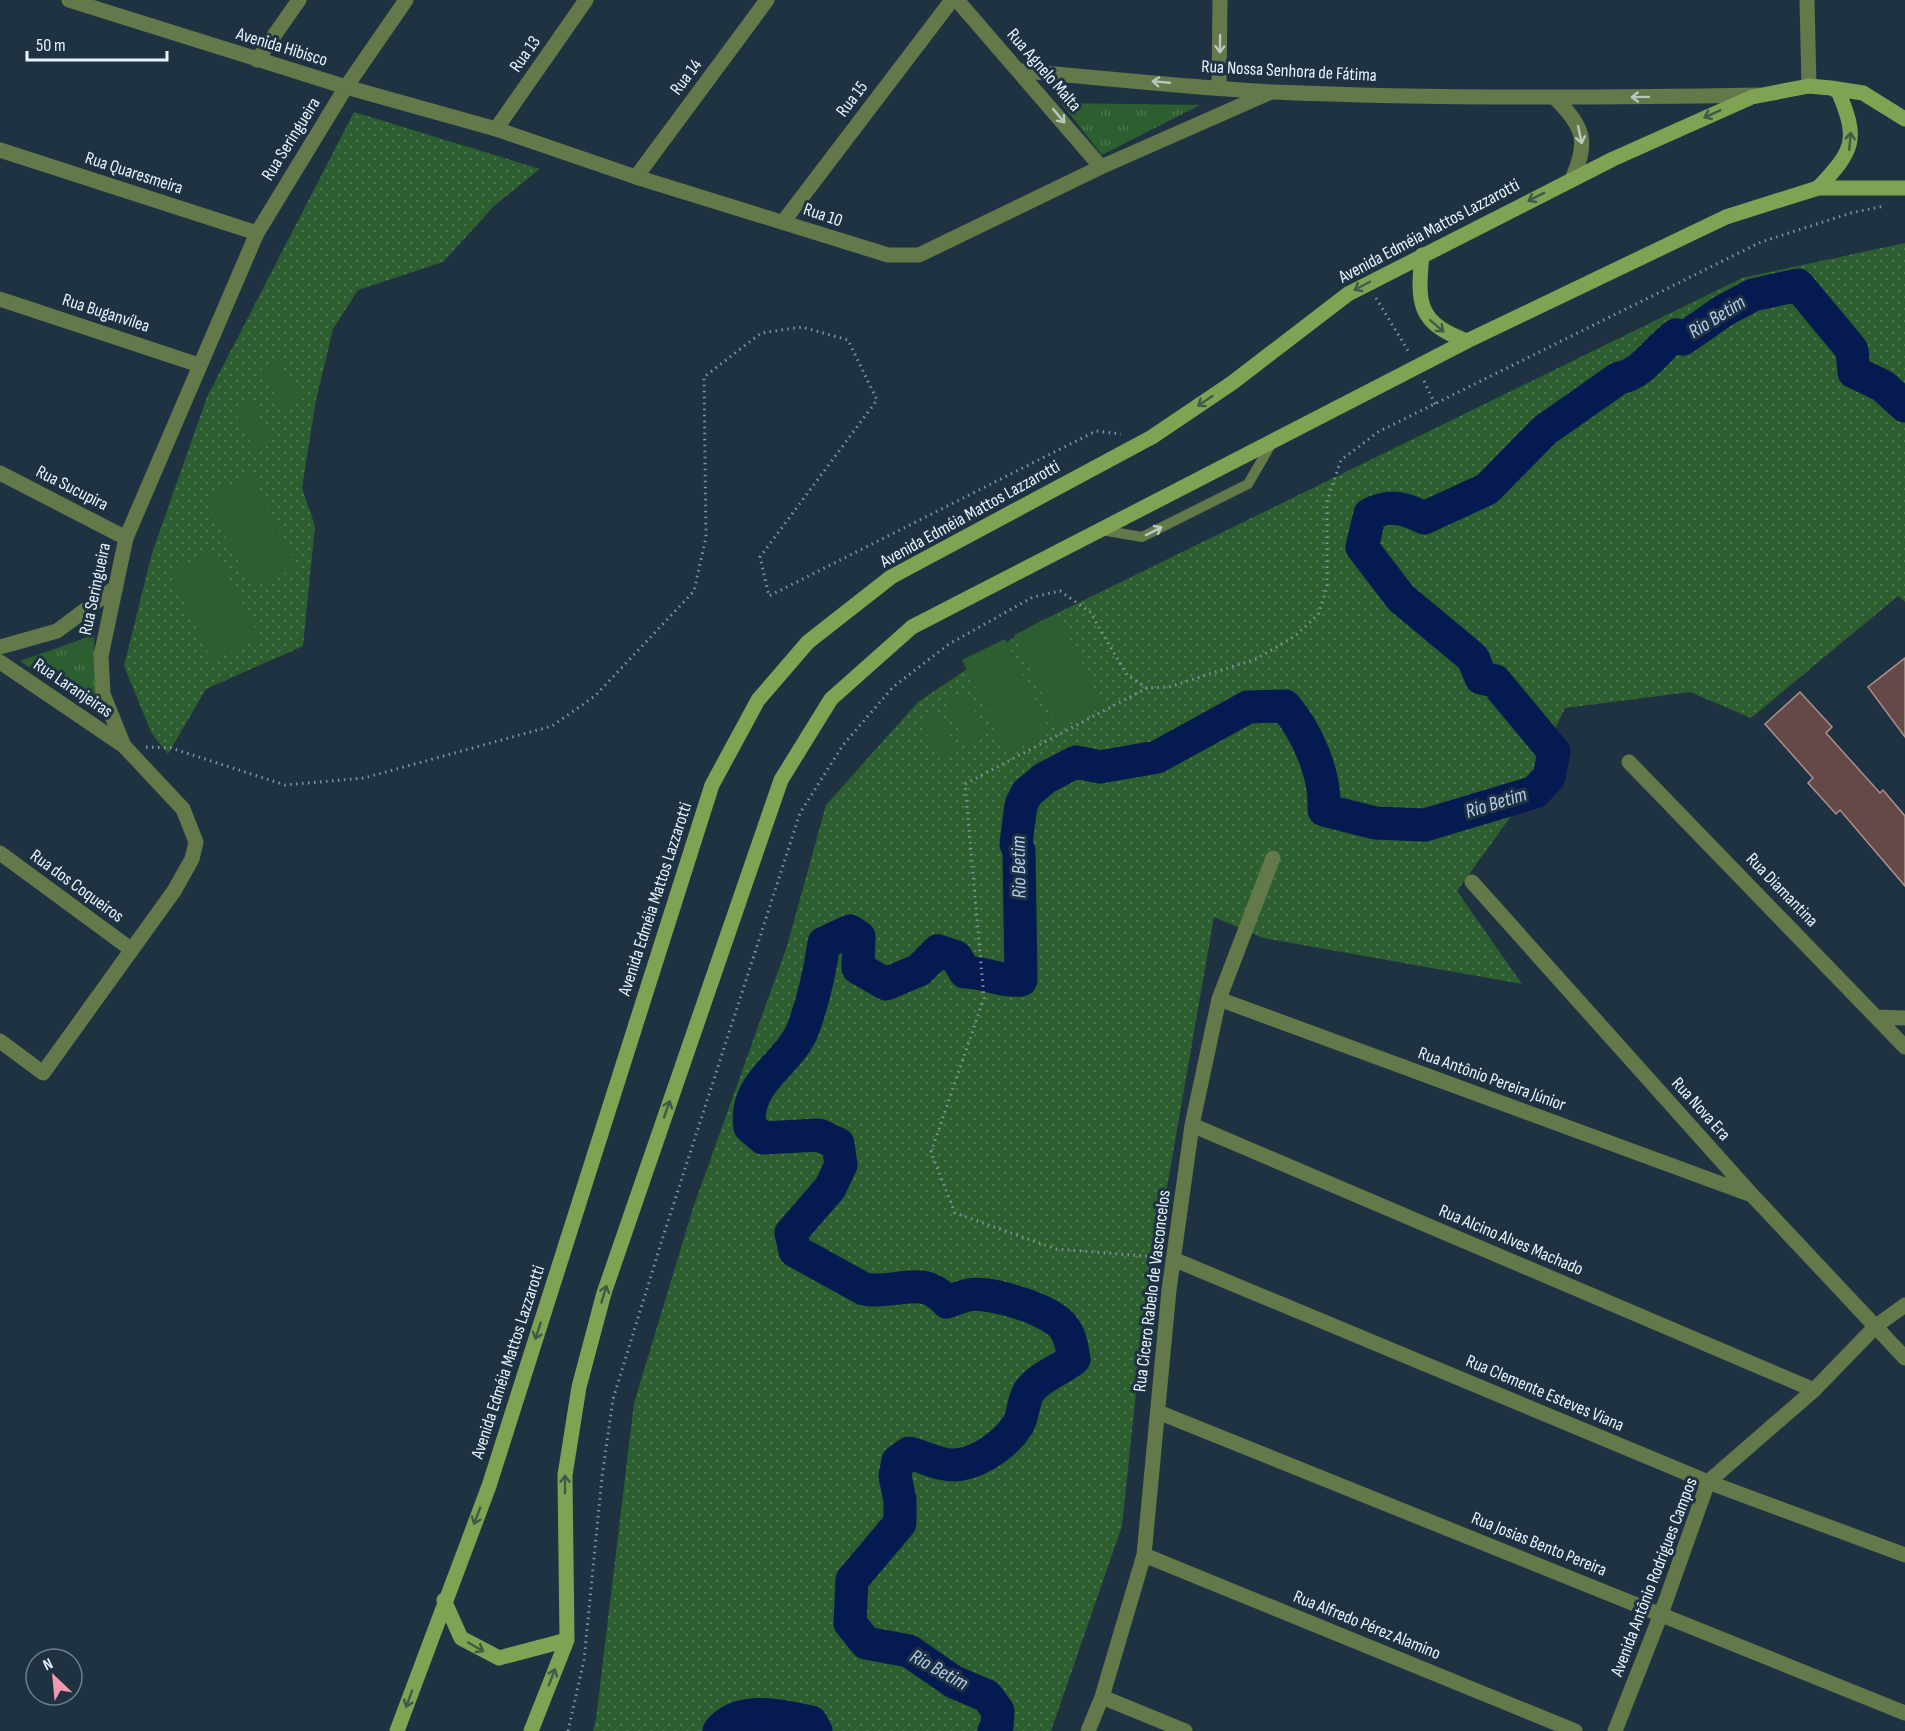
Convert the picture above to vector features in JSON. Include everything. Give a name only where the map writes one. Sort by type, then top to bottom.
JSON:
[{"type":"main road","name":"Avenida Edméia Mattos Lazzarotti","points":[[397,1731],[444,1600],[489,1486],[712,784],[758,700],[808,642],[891,577],[1152,437],[1232,383],[1348,294],[1572,179],[1722,110],[1762,95],[1809,86],[1863,93],[1905,119]]},
{"type":"main road","points":[[1818,188],[1848,154],[1850,139],[1851,120],[1838,91],[1831,88]]},
{"type":"main road","points":[[531,1731],[567,1640],[565,1475],[579,1387],[604,1293],[782,780],[831,699],[912,627],[1467,341],[1726,217],[1818,188],[1905,188]]},
{"type":"main road","points":[[1422,255],[1418,290],[1429,320],[1442,332],[1467,341]]},
{"type":"main road","points":[[444,1600],[461,1638],[499,1658],[567,1640]]},
{"type":"street","name":"Avenida Hibisco","points":[[69,0],[346,87]]},
{"type":"street","points":[[257,60],[299,0]]},
{"type":"street","name":"Rua Seringueira","points":[[0,1041],[43,1073],[174,891],[192,858],[196,842],[183,809],[124,746],[103,694],[100,656],[126,538],[257,232],[346,87],[406,0]]},
{"type":"street","name":"Rua 13","points":[[496,129],[586,0]]},
{"type":"street","name":"Rua 14","points":[[636,177],[767,0]]},
{"type":"street","name":"Rua 15","points":[[783,222],[952,0]]},
{"type":"street","name":"Rua Agnelo Malta","points":[[957,0],[1021,71],[1101,167]]},
{"type":"street","points":[[1219,87],[1220,0]]},
{"type":"street","points":[[1807,0],[1809,86]]},
{"type":"street","name":"Rua Nossa Senhora de Fátima","points":[[1021,71],[1270,92],[1555,98],[1762,95]]},
{"type":"street","name":"Rua 10","points":[[346,87],[496,129],[636,177],[888,255],[919,255],[1101,167],[1270,92]]},
{"type":"street","points":[[1555,98],[1578,124],[1583,139],[1581,160],[1572,179]]},
{"type":"street","name":"Rua Quaresmeira","points":[[0,150],[257,232]]},
{"type":"street","name":"Rua Buganvílea","points":[[0,299],[199,365]]},
{"type":"street","name":"Rua Sucupira","points":[[0,473],[126,538]]},
{"type":"street","points":[[0,647],[57,631],[116,587]]},
{"type":"street","name":"Rua Laranjeiras","points":[[0,662],[124,746]]},
{"type":"street","name":"Rua Diamantina","points":[[1629,762],[1905,1047]]},
{"type":"street","name":"Rua dos Coqueiros","points":[[0,853],[132,950]]},
{"type":"street","name":"Rua Cícero Rabelo de Vasconcelos","points":[[1088,1731],[1102,1697],[1144,1555],[1173,1259],[1192,1125],[1219,999],[1273,858]]},
{"type":"street","name":"Rua Nova Era","points":[[1472,882],[1752,1195],[1905,1358]]},
{"type":"street","name":"Rua Antônio Pereira Júnior","points":[[1219,999],[1752,1195]]},
{"type":"street","points":[[1877,1017],[1905,1018]]},
{"type":"street","name":"Rua Alcino Alves Machado","points":[[1192,1125],[1814,1390]]},
{"type":"street","name":"Rua Clemente Esteves Viana","points":[[1173,1259],[1708,1482],[1905,1556]]},
{"type":"street","name":"Avenida Antônio Rodrigues Campos","points":[[1615,1731],[1661,1614],[1708,1482],[1814,1390],[1876,1326],[1905,1305]]},
{"type":"street","name":"Rua Josias Bento Pereira","points":[[1158,1412],[1905,1713]]},
{"type":"street","name":"Rua Alfredo Pérez Alamino","points":[[1144,1555],[1575,1731]]},
{"type":"street","points":[[1102,1697],[1185,1731]]},
{"type":"lane","points":[[1098,530],[1142,537],[1248,484],[1274,440]]},
{"type":"path","points":[[1173,1259],[1056,1249],[955,1213],[931,1152],[984,998],[965,784],[1147,688],[1169,687],[1256,659],[1295,636],[1318,615],[1327,587],[1327,501],[1341,460],[1378,432],[1761,242],[1851,213],[1894,204]]},
{"type":"path","points":[[1368,283],[1417,367],[1435,404]]},
{"type":"path","points":[[124,746],[171,747],[285,785],[364,778],[552,726],[595,696],[694,591],[706,537],[704,377],[761,333],[802,327],[848,339],[877,400],[760,557],[769,596],[1096,431],[1152,437]]},
{"type":"path","points":[[568,1731],[584,1660],[602,1477],[613,1399],[800,813],[843,745],[892,687],[949,644],[1034,597],[1060,591],[1090,612],[1127,675],[1147,688]]},
{"type":"green space","points":[[1061,103],[1200,105],[1102,155]]},
{"type":"green space","points":[[354,112],[540,169],[495,205],[443,262],[358,290],[333,329],[316,400],[302,488],[315,526],[303,646],[206,689],[168,754],[152,734],[124,666],[152,553],[207,397]]},
{"type":"green space","points":[[1905,243],[1905,602],[1898,596],[1751,718],[1690,692],[1565,708],[1517,808],[1457,891],[1522,984],[1263,938],[1214,917],[1143,1326],[1122,1526],[1051,1731],[593,1731],[634,1403],[694,1205],[787,946],[826,805],[918,702],[1031,626],[1742,278]]},
{"type":"green space","points":[[278,359],[301,399],[284,409],[261,369]]},
{"type":"green space","points":[[250,400],[273,443],[256,452],[233,409]]},
{"type":"green space","points":[[251,473],[297,567],[253,588],[205,499]]},
{"type":"green space","points":[[215,550],[260,637],[212,661],[170,573]]},
{"type":"green space","points":[[1058,614],[1103,707],[1058,728],[1014,635]]},
{"type":"green space","points":[[94,635],[97,714],[20,661]]},
{"type":"green space","points":[[1005,639],[1051,732],[1007,753],[962,660]]},
{"type":"green space","points":[[964,691],[987,733],[967,744],[945,702]]},
{"type":"green space","points":[[937,713],[957,751],[940,760],[920,721]]},
{"type":"building","points":[[1905,658],[1905,737],[1868,687]]},
{"type":"building","points":[[1800,692],[1832,727],[1826,733],[1880,793],[1883,790],[1905,816],[1905,886],[1840,810],[1836,814],[1808,783],[1813,778],[1765,724]]},
{"type":"waterway","name":"Rio Betim","points":[[994,1731],[997,1727],[998,1711],[987,1696],[954,1682],[909,1651],[866,1643],[850,1623],[852,1580],[900,1523],[900,1500],[895,1476],[898,1461],[909,1453],[954,1465],[986,1455],[1004,1441],[1018,1425],[1026,1398],[1034,1385],[1074,1359],[1072,1347],[1066,1331],[1058,1321],[1020,1303],[979,1295],[966,1296],[947,1302],[938,1293],[918,1287],[864,1289],[795,1251],[791,1233],[830,1188],[841,1165],[838,1144],[819,1135],[763,1138],[750,1127],[750,1111],[753,1098],[760,1086],[788,1053],[803,1029],[816,986],[824,943],[850,931],[859,937],[858,968],[886,984],[919,970],[938,951],[956,957],[965,972],[1007,980],[1021,980],[1019,851],[1016,844],[1021,805],[1027,793],[1045,778],[1076,762],[1100,767],[1157,757],[1248,707],[1285,706],[1301,729],[1314,755],[1322,783],[1324,810],[1375,823],[1425,825],[1535,792],[1549,777],[1554,752],[1495,681],[1481,678],[1473,658],[1401,598],[1362,547],[1370,514],[1390,508],[1410,512],[1424,518],[1487,489],[1545,430],[1619,378],[1628,376],[1643,366],[1676,335],[1683,339],[1723,311],[1753,295],[1798,285],[1852,350],[1854,372],[1883,386],[1905,406]]},
{"type":"waterway","name":"Rio Betim","points":[[719,1731],[738,1718],[762,1714],[811,1722],[816,1731]]}]
